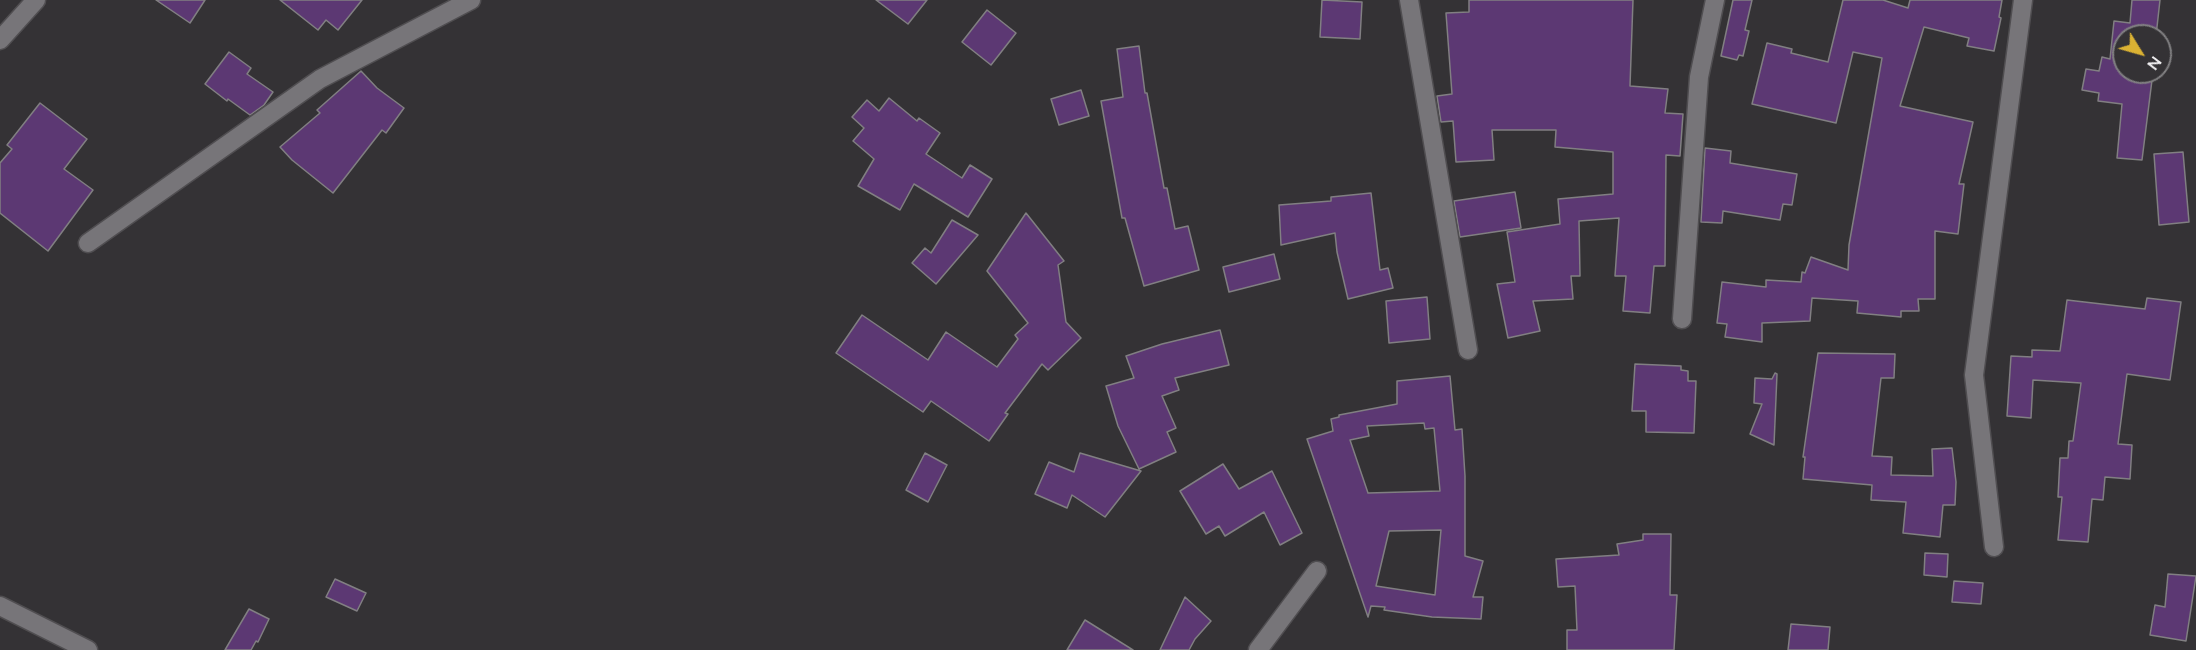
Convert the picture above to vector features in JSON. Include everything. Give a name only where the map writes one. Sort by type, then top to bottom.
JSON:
[{"type":"street","points":[[1,38],[36,0]]},
{"type":"street","points":[[88,243],[320,79],[471,0]]},
{"type":"street","points":[[1409,0],[1468,350]]},
{"type":"street","points":[[1682,319],[1699,77],[1715,0]]},
{"type":"street","points":[[1994,547],[1974,375],[2023,0]]},
{"type":"street","points":[[1258,650],[1317,571]]},
{"type":"street","points":[[0,606],[88,650]]},
{"type":"building","points":[[156,0],[205,0],[190,23]]},
{"type":"building","points":[[280,0],[362,0],[338,30],[326,20],[318,30]]},
{"type":"building","points":[[876,0],[927,0],[908,24]]},
{"type":"building","points":[[1322,0],[1362,2],[1360,39],[1320,37]]},
{"type":"building","points":[[1469,0],[1633,0],[1630,86],[1668,89],[1665,113],[1683,114],[1680,156],[1666,155],[1665,266],[1654,266],[1650,313],[1623,311],[1626,276],[1615,276],[1619,218],[1579,221],[1580,276],[1571,276],[1573,299],[1533,301],[1540,331],[1508,338],[1497,284],[1515,282],[1507,232],[1560,224],[1558,199],[1613,194],[1613,152],[1555,147],[1556,130],[1492,130],[1494,160],[1456,162],[1453,121],[1441,122],[1437,96],[1452,94],[1446,13],[1469,12]]},
{"type":"building","points":[[1733,0],[1752,0],[1745,30],[1749,31],[1743,56],[1739,55],[1737,60],[1721,56]]},
{"type":"building","points":[[1843,0],[1883,0],[1908,8],[1910,0],[2002,0],[1999,17],[2001,18],[1994,51],[1967,46],[1969,38],[1924,27],[1900,106],[1973,122],[1959,184],[1964,184],[1958,234],[1935,231],[1935,299],[1918,299],[1919,311],[1901,311],[1901,317],[1857,313],[1858,301],[1812,298],[1810,321],[1762,323],[1762,342],[1725,337],[1727,324],[1717,323],[1722,282],[1766,287],[1766,280],[1801,282],[1802,272],[1805,273],[1811,257],[1848,270],[1849,245],[1882,58],[1853,52],[1836,123],[1752,104],[1767,43],[1792,49],[1791,53],[1828,62]]},
{"type":"building","points":[[2132,0],[2160,0],[2157,24],[2114,24],[2114,21],[2130,23]]},
{"type":"building","points":[[987,10],[1016,33],[991,65],[962,42]]},
{"type":"building","points":[[2112,40],[2112,84],[2152,84],[2142,160],[2117,158],[2122,104],[2098,101],[2099,93],[2082,90],[2086,69],[2099,71],[2102,57],[2110,59]]},
{"type":"building","points":[[1139,46],[1145,93],[1147,93],[1164,188],[1167,188],[1175,229],[1188,226],[1199,270],[1144,286],[1125,218],[1122,218],[1101,101],[1123,97],[1117,49]]},
{"type":"building","points":[[229,52],[251,68],[247,74],[273,92],[264,105],[250,115],[205,84]]},
{"type":"building","points":[[361,71],[377,88],[404,108],[386,133],[382,130],[333,193],[292,160],[280,147],[320,113],[317,110]]},
{"type":"building","points":[[1081,90],[1089,116],[1059,125],[1051,99]]},
{"type":"building","points":[[889,98],[917,121],[919,118],[940,133],[926,154],[962,178],[970,165],[992,179],[968,217],[914,184],[900,210],[858,186],[874,159],[853,141],[864,128],[852,117],[867,100],[879,111]]},
{"type":"building","points":[[40,103],[87,139],[64,169],[93,190],[48,251],[0,213],[0,163],[12,149],[7,145]]},
{"type":"building","points":[[1705,148],[1731,151],[1730,163],[1797,174],[1792,205],[1783,204],[1780,220],[1723,211],[1722,223],[1701,222]]},
{"type":"building","points":[[2183,152],[2189,222],[2159,225],[2154,154]]},
{"type":"building","points":[[1515,192],[1521,228],[1460,237],[1454,201]]},
{"type":"building","points":[[1371,193],[1380,270],[1388,268],[1393,288],[1348,299],[1335,233],[1281,245],[1279,205],[1331,201],[1331,197]]},
{"type":"building","points":[[1026,213],[1064,261],[1058,265],[1066,322],[1081,338],[1048,370],[1042,364],[1005,413],[1008,414],[989,441],[931,401],[923,412],[836,353],[862,315],[928,360],[946,332],[997,367],[1018,339],[1015,335],[1028,323],[987,271]]},
{"type":"building","points":[[952,220],[978,235],[936,284],[912,263],[925,248],[931,253]]},
{"type":"building","points":[[1274,254],[1280,279],[1229,292],[1223,267]]},
{"type":"building","points":[[1427,297],[1430,339],[1389,343],[1386,301]]},
{"type":"building","points":[[2147,298],[2181,302],[2170,380],[2127,374],[2118,444],[2132,445],[2130,479],[2105,477],[2103,500],[2092,499],[2088,542],[2058,540],[2062,497],[2058,497],[2060,458],[2068,458],[2069,441],[2073,441],[2081,383],[2033,380],[2031,418],[2007,416],[2011,356],[2032,357],[2032,350],[2060,351],[2067,300],[2145,309]]},
{"type":"building","points":[[1220,330],[1229,365],[1175,378],[1179,390],[1162,396],[1176,428],[1167,432],[1176,452],[1139,469],[1118,426],[1106,386],[1134,378],[1126,356],[1162,344]]},
{"type":"building","points":[[1818,353],[1895,354],[1894,378],[1881,378],[1872,456],[1892,457],[1891,475],[1933,476],[1932,449],[1952,448],[1956,482],[1955,505],[1943,505],[1940,537],[1903,533],[1906,502],[1871,500],[1872,485],[1803,479],[1805,457],[1803,457]]},
{"type":"building","points":[[1635,364],[1681,366],[1681,370],[1688,371],[1688,381],[1696,381],[1694,433],[1646,432],[1646,411],[1632,411]]},
{"type":"building","points":[[1775,373],[1777,374],[1774,445],[1750,434],[1762,404],[1754,403],[1755,378],[1772,379]]},
{"type":"building","points":[[1450,376],[1455,430],[1462,429],[1465,476],[1465,556],[1483,561],[1473,597],[1483,597],[1481,619],[1432,617],[1371,606],[1368,617],[1307,439],[1333,431],[1331,419],[1339,415],[1397,404],[1397,381]],"holes":[[[1424,423],[1425,429],[1434,428],[1440,491],[1368,493],[1350,440],[1369,436],[1367,426]],[[1441,530],[1435,595],[1376,586],[1389,531]]]},
{"type":"building","points":[[925,453],[947,465],[928,502],[906,490]]},
{"type":"building","points":[[1080,453],[1141,471],[1105,517],[1072,495],[1067,508],[1035,494],[1049,462],[1074,472]]},
{"type":"building","points":[[1223,464],[1239,489],[1272,471],[1302,533],[1280,545],[1264,512],[1225,536],[1219,526],[1206,534],[1180,491]]},
{"type":"building","points":[[1643,534],[1671,534],[1670,595],[1677,595],[1674,650],[1567,650],[1567,630],[1577,630],[1575,586],[1558,587],[1556,559],[1619,555],[1617,544],[1643,540]]},
{"type":"building","points":[[1925,553],[1948,554],[1947,577],[1924,575]]},
{"type":"building","points":[[2168,574],[2196,576],[2186,641],[2150,635],[2155,605],[2165,607]]},
{"type":"building","points":[[335,579],[366,593],[357,611],[326,597]]},
{"type":"building","points":[[1954,581],[1983,583],[1981,604],[1952,602]]},
{"type":"building","points":[[1185,597],[1211,621],[1195,639],[1189,650],[1160,650]]},
{"type":"building","points":[[249,609],[269,619],[258,642],[256,641],[251,650],[225,650]]},
{"type":"building","points":[[1085,620],[1133,650],[1067,650]]},
{"type":"building","points":[[1791,624],[1830,627],[1828,650],[1788,650]]}]
